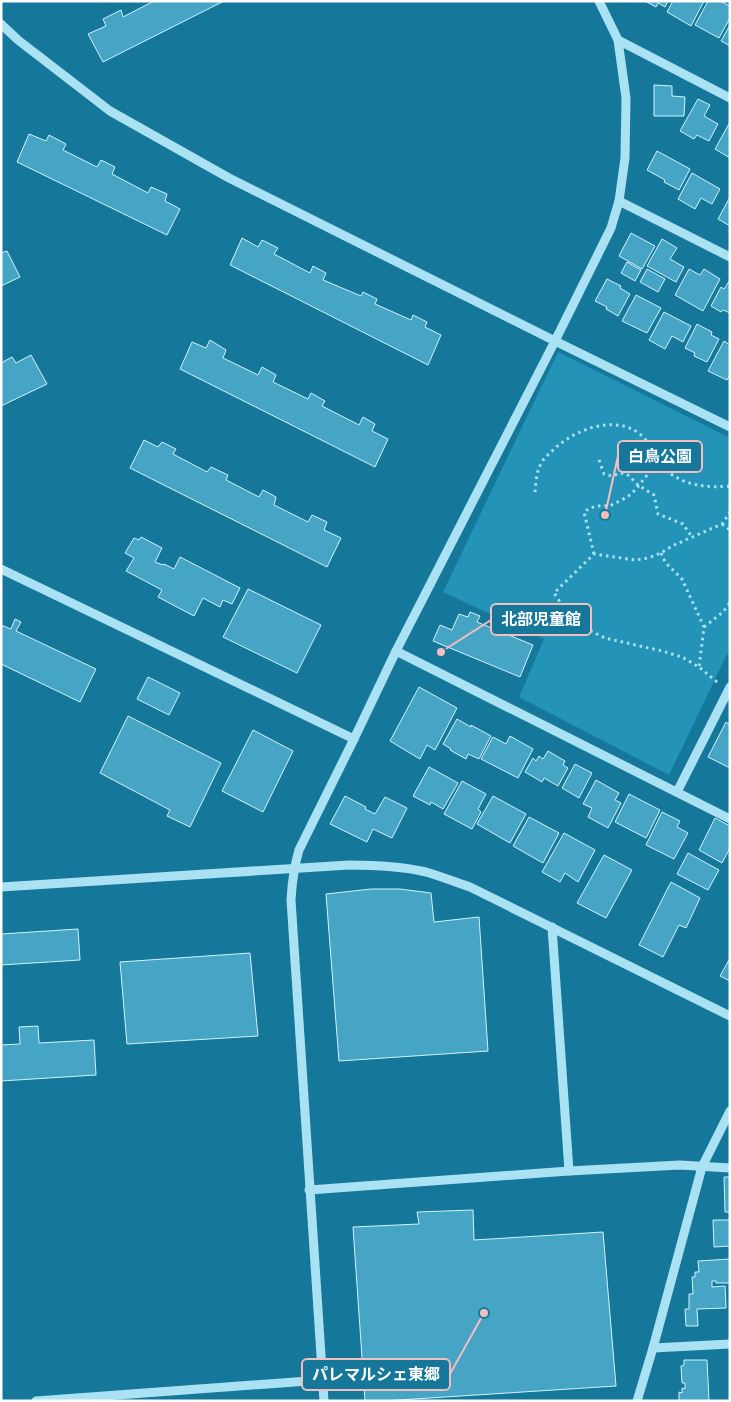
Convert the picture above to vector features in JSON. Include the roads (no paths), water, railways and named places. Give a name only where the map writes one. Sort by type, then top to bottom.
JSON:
[{"type":"street","points":[[324,1401],[291,900],[294,868],[299,850],[396,651],[556,342],[611,228],[619,201],[625,158],[626,98],[618,40],[599,1]]},
{"type":"street","points":[[1,24],[18,40],[110,112],[229,178],[730,427]]},
{"type":"street","points":[[618,40],[730,98]]},
{"type":"street","points":[[619,201],[730,257]]},
{"type":"street","points":[[1,569],[354,739]]},
{"type":"street","points":[[396,651],[730,819]]},
{"type":"street","points":[[677,792],[729,688]]},
{"type":"street","points":[[1,887],[349,865],[378,865],[426,872],[470,887],[730,1016]]},
{"type":"street","points":[[552,927],[569,1171]]},
{"type":"street","points":[[638,1401],[702,1167],[730,1111]]},
{"type":"street","points":[[310,1190],[680,1165],[730,1168]]},
{"type":"street","points":[[654,1348],[730,1344]]},
{"type":"street","points":[[36,1401],[322,1380]]},
{"type":"place","name":"白鳥公園","points":[[605,515]]},
{"type":"place","name":"北部児童館","points":[[441,652]]},
{"type":"place","name":"パレマルシェ東郷","points":[[484,1313]]}]
